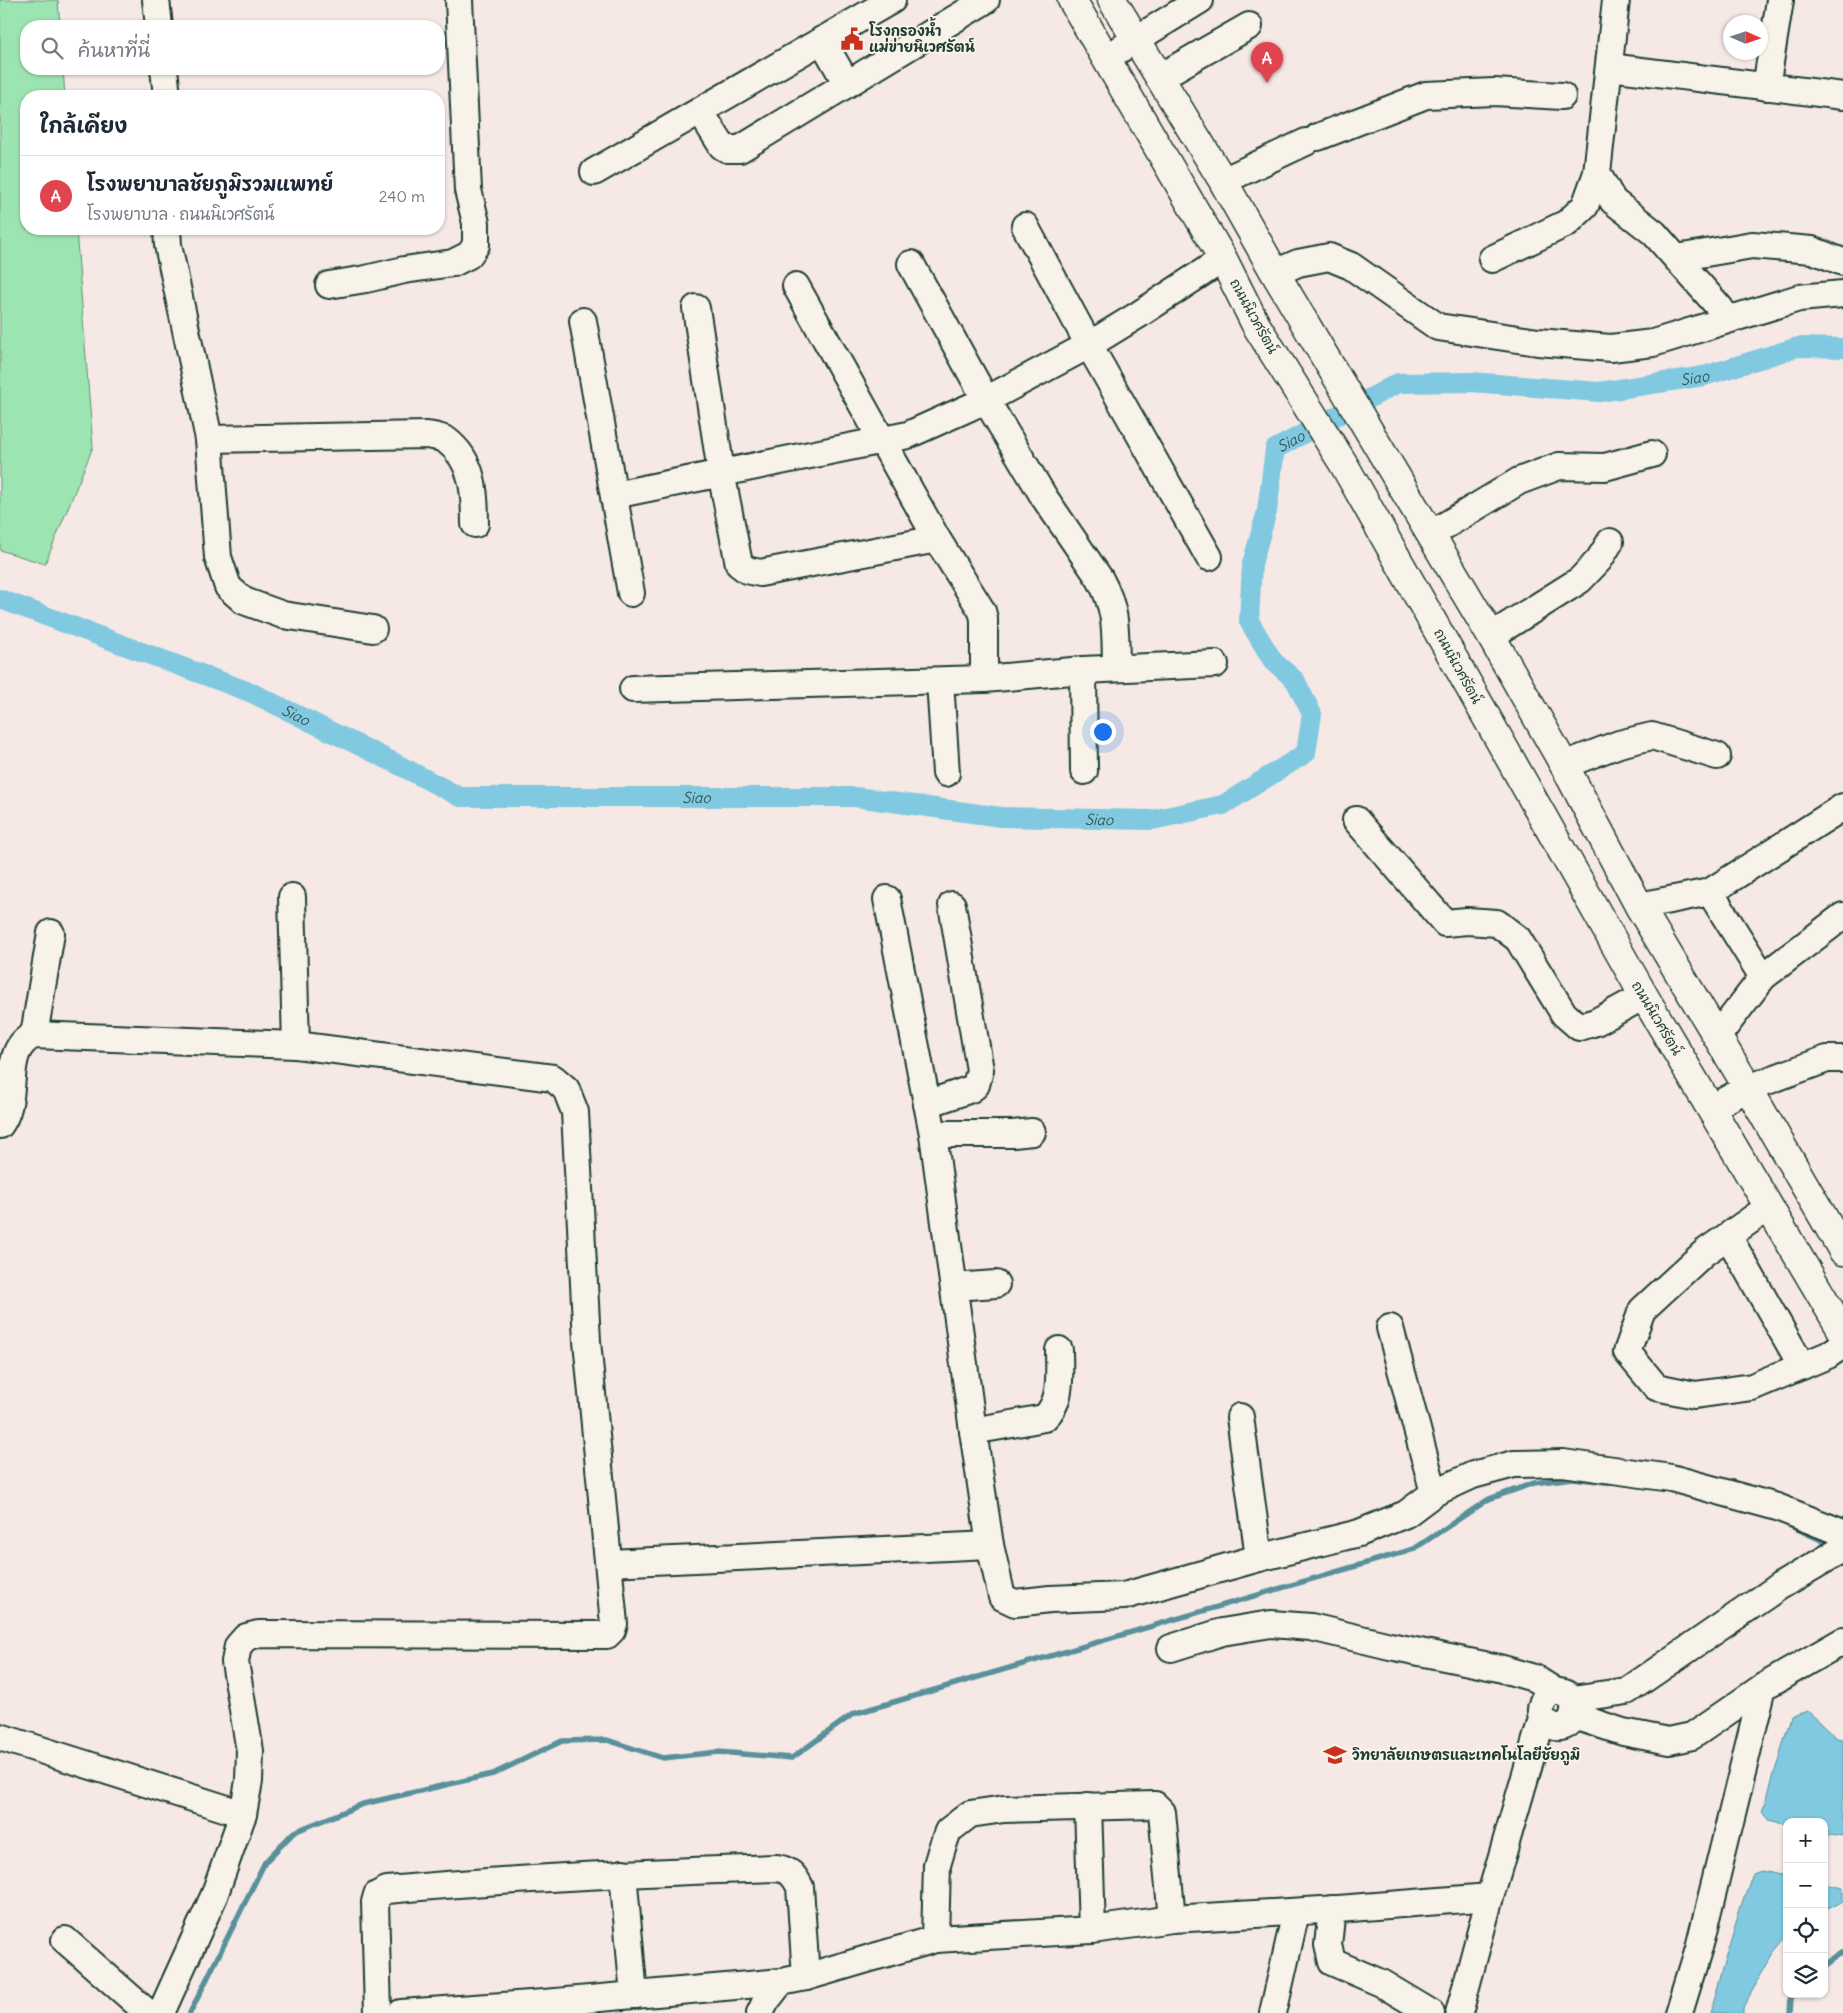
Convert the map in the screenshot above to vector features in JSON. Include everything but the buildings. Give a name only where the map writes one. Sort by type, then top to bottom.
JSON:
[{"type":"main road","name":"ถนนนิเวศรัตน์","points":[[1072,0],[1223,259],[1256,324],[1343,463],[1644,996],[1843,1332]]},
{"type":"main road","points":[[1112,0],[1223,182],[1491,636],[1564,765],[1639,906],[1843,1251]]},
{"type":"street","points":[[156,0],[158,20]]},
{"type":"street","points":[[329,285],[404,270],[453,263],[470,254],[476,245],[476,223],[468,190],[460,0]]},
{"type":"street","points":[[594,172],[892,0]]},
{"type":"street","points":[[700,110],[722,146],[740,149],[986,0]]},
{"type":"street","points":[[1106,58],[1200,0]]},
{"type":"street","points":[[1492,258],[1567,222],[1584,206],[1597,173],[1616,0]]},
{"type":"street","points":[[1766,87],[1780,0]]},
{"type":"street","points":[[1160,77],[1249,26]]},
{"type":"street","points":[[822,40],[847,84]]},
{"type":"street","points":[[1609,67],[1843,96]]},
{"type":"street","points":[[165,75],[166,90]]},
{"type":"street","points":[[1223,182],[1312,140],[1426,95],[1494,92],[1562,96]]},
{"type":"street","points":[[1597,173],[1613,201],[1654,233],[1720,308],[1727,320]]},
{"type":"street","points":[[1025,226],[1088,345],[1209,556]]},
{"type":"street","points":[[167,235],[209,439],[218,557],[228,587],[244,601],[283,615],[373,629]]},
{"type":"street","points":[[1676,258],[1752,245],[1812,250],[1843,262]]},
{"type":"street","points":[[1275,273],[1298,263],[1329,257],[1351,266],[1438,327],[1538,342],[1610,348],[1653,343],[1799,298],[1843,294]]},
{"type":"street","points":[[614,495],[883,441],[922,429],[986,400],[1088,345],[1138,315],[1223,259]]},
{"type":"street","points":[[912,264],[986,400],[1044,497],[1107,592],[1115,619],[1116,668]]},
{"type":"street","points":[[796,286],[937,539],[982,611],[984,619],[984,679]]},
{"type":"street","points":[[696,308],[721,472],[739,564],[747,570],[760,573],[937,539]]},
{"type":"street","points":[[583,321],[631,593]]},
{"type":"street","points":[[209,439],[427,435],[444,439],[459,453],[469,470],[474,492],[475,524]]},
{"type":"street","points":[[1431,534],[1519,481],[1559,466],[1605,467],[1652,454]]},
{"type":"street","points":[[1491,636],[1580,580],[1599,560],[1610,542]]},
{"type":"street","points":[[633,689],[940,681],[1083,670],[1215,664]]},
{"type":"street","points":[[1083,670],[1084,770]]},
{"type":"street","points":[[940,681],[946,773]]},
{"type":"street","points":[[1564,765],[1619,744],[1652,736],[1717,756]]},
{"type":"street","points":[[1639,906],[1710,892],[1843,807]]},
{"type":"street","points":[[1356,820],[1445,923],[1467,921],[1497,923],[1518,938],[1564,1014],[1579,1027],[1596,1022],[1644,996]]},
{"type":"street","points":[[1710,892],[1763,977]]},
{"type":"street","points":[[292,897],[296,1045]]},
{"type":"street","points":[[887,899],[933,1134],[973,1431],[990,1545],[1002,1597],[1015,1603],[1050,1599],[1124,1596],[1259,1558],[1359,1533],[1406,1514],[1434,1493],[1473,1475],[1514,1464],[1563,1463],[1671,1478],[1777,1507],[1843,1533]]},
{"type":"street","points":[[927,1104],[971,1089],[976,1085],[980,1070],[952,905]]},
{"type":"street","points":[[1717,1037],[1763,977],[1843,916]]},
{"type":"street","points":[[34,1035],[51,933]]},
{"type":"street","points":[[0,1125],[4,1120],[6,1109],[11,1054],[16,1045],[25,1038],[34,1035],[296,1045],[553,1078],[566,1089],[575,1112],[587,1341],[609,1564],[614,1624],[612,1630],[607,1635],[258,1634],[246,1637],[238,1646],[235,1662],[250,1751],[249,1781],[243,1814],[214,1896],[161,2013]]},
{"type":"street","points":[[1711,1108],[1748,1088],[1827,1059],[1843,1059]]},
{"type":"street","points":[[933,1134],[1013,1134],[1032,1132]]},
{"type":"street","points":[[1769,1207],[1705,1252],[1642,1310],[1627,1352],[1656,1387],[1695,1395],[1752,1387],[1828,1355],[1843,1345]]},
{"type":"street","points":[[1728,1236],[1802,1366]]},
{"type":"street","points":[[954,1288],[996,1284]]},
{"type":"street","points":[[1390,1328],[1434,1493]]},
{"type":"street","points":[[973,1431],[1044,1418],[1052,1412],[1057,1398],[1059,1350]]},
{"type":"street","points":[[1240,1417],[1259,1558]]},
{"type":"street","points":[[609,1564],[990,1545]]},
{"type":"street","points":[[1567,1702],[1627,1691],[1780,1586],[1835,1553]]},
{"type":"street","points":[[1171,1648],[1222,1632],[1271,1624],[1311,1627],[1390,1646],[1499,1668],[1534,1678],[1567,1702],[1623,1732],[1669,1741],[1692,1736],[1764,1687],[1843,1641]]},
{"type":"street","points":[[1679,2013],[1699,1948],[1764,1687]]},
{"type":"street","points":[[1459,2013],[1490,1897],[1542,1719],[1550,1726],[1559,1728],[1568,1724],[1567,1702]]},
{"type":"street","points":[[0,1737],[243,1814]]},
{"type":"street","points":[[935,1939],[937,1865],[948,1830],[970,1814],[1004,1809],[1155,1805],[1162,1812],[1172,1919]]},
{"type":"street","points":[[1088,1806],[1092,1930]]},
{"type":"street","points":[[378,2013],[375,1902],[377,1895],[387,1890],[484,1881],[623,1873],[777,1868],[789,1870],[795,1876],[800,1887],[793,1980],[766,2001],[760,2013]]},
{"type":"street","points":[[623,1873],[634,1995]]},
{"type":"street","points":[[401,2013],[634,1995],[793,1980],[935,1939],[1092,1930],[1172,1919],[1296,1912],[1490,1897]]},
{"type":"street","points":[[1332,1909],[1328,1944],[1332,1962],[1381,1983],[1431,2013]]},
{"type":"street","points":[[1273,2013],[1296,1912]]},
{"type":"street","points":[[65,1940],[148,2013]]},
{"type":"green space","points":[[0,0],[58,0],[60,20],[20,20],[20,75],[63,75],[65,90],[20,90],[20,235],[76,235],[93,447],[45,564],[0,550]]},
{"type":"water","points":[[1808,1711],[1837,1738],[1843,1739],[1843,1837],[1828,1835],[1828,1818],[1783,1818],[1783,1824],[1769,1820],[1763,1812],[1791,1716]]},
{"type":"water","points":[[1761,1871],[1783,1875],[1783,1941],[1773,1953],[1750,1993],[1745,2013],[1709,2013],[1740,1909],[1753,1874]]},
{"type":"water","points":[[1828,1884],[1843,1887],[1843,1901],[1828,1910]]},
{"type":"waterway","name":"Siao","points":[[0,599],[252,693],[460,797],[855,797],[1001,817],[1152,820],[1223,805],[1306,753],[1312,714],[1295,680],[1273,661],[1249,621],[1252,564],[1267,511],[1275,449],[1398,383],[1471,382],[1599,392],[1704,376],[1798,347],[1843,348]]},
{"type":"waterway","points":[[190,2013],[265,1862],[294,1832],[363,1804],[493,1774],[562,1741],[607,1740],[663,1758],[718,1752],[792,1758],[853,1714],[1414,1549],[1489,1499],[1534,1483],[1573,1478],[1613,1483]]},
{"type":"waterway","points":[[1793,1527],[1831,1547]]},
{"type":"waterway","points":[[1828,1962],[1843,1952]]},
{"type":"waterway","points":[[1790,2013],[1791,1998]]},
{"type":"place","name":"โรงกรองน้ำ แม่ข่ายนิเวศรัตน์","points":[[852,39]]},
{"type":"place","name":"โรงพยาบาลชัยภูมิรวมแพทย์","points":[[1267,83]]},
{"type":"place","name":"วิทยาลัยเกษตรและเทคโนโลยีชัยภูมิ","points":[[1335,1755]]}]
